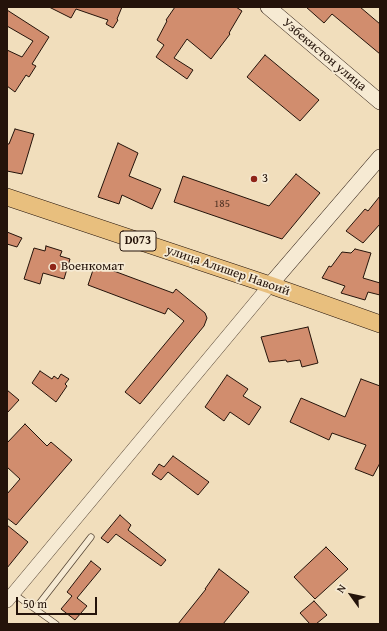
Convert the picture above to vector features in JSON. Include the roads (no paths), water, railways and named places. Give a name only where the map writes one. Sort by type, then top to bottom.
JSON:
[{"type":"main road","name":"Узбекистон улица","points":[[268,7],[380,102]]},
{"type":"main road","points":[[270,284],[380,157]]},
{"type":"main road","name":"улица Алишер Навоий","points":[[7,197],[270,284],[380,324]]},
{"type":"street","points":[[10,598],[270,284]]},
{"type":"lane","points":[[34,609],[91,537]]},
{"type":"lane","points":[[10,598],[34,609],[56,624]]},
{"type":"place","name":"3","points":[[254,179]]},
{"type":"place","name":"Военкомат","points":[[53,267]]}]
